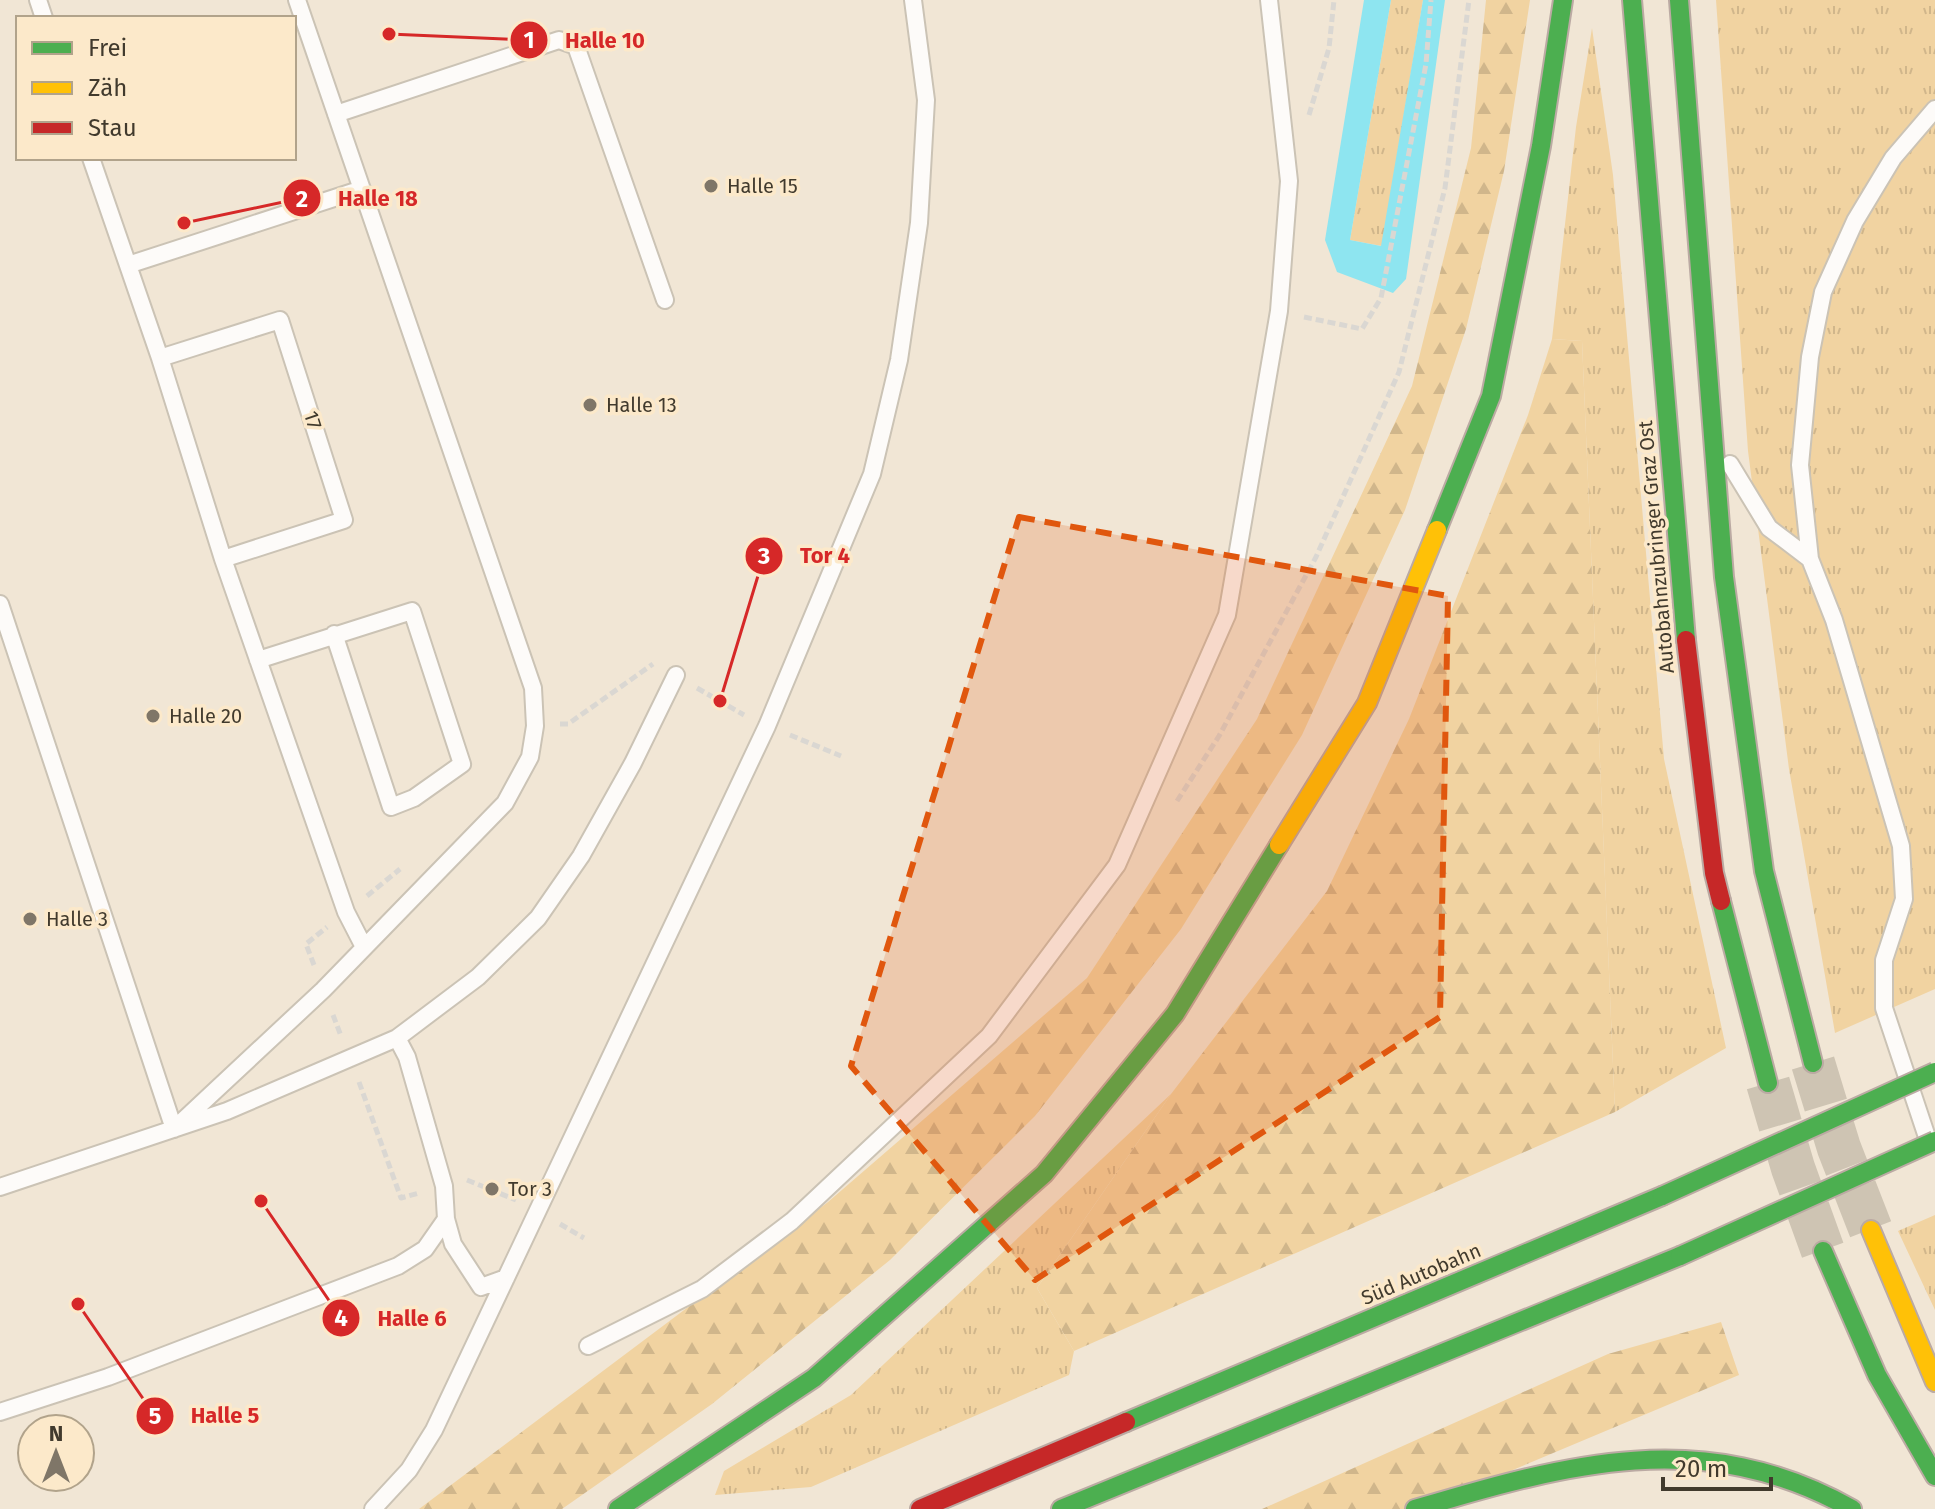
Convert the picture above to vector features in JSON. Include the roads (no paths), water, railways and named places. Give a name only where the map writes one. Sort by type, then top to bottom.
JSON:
[{"type":"highway","points":[[618,1509],[814,1378],[1044,1174],[1175,1014],[1367,703],[1491,396],[1541,146],[1563,0]]},
{"type":"highway","name":"Autobahnzubringer Graz Ost","points":[[1632,0],[1678,578],[1714,873],[1768,1083]]},
{"type":"highway","points":[[1679,0],[1724,577],[1764,871],[1813,1063]]},
{"type":"highway","name":"Süd Autobahn","points":[[920,1509],[1662,1196],[1935,1072]]},
{"type":"highway","points":[[1061,1509],[1680,1256],[1935,1141]]},
{"type":"highway","points":[[1871,1230],[1924,1363],[1935,1382]]},
{"type":"highway","points":[[1823,1251],[1877,1375],[1935,1476]]},
{"type":"highway","points":[[1415,1509],[1551,1469],[1646,1460],[1739,1465],[1832,1496],[1852,1509]]},
{"type":"lane","points":[[174,1129],[323,990],[505,803],[530,757],[535,726],[533,688],[297,0]]},
{"type":"lane","points":[[373,1509],[409,1470],[434,1430],[767,726],[872,474],[899,360],[919,223],[926,100],[913,0]]},
{"type":"lane","points":[[588,1346],[702,1289],[792,1221],[989,1036],[1117,865],[1227,615],[1279,311],[1289,181],[1269,0]]},
{"type":"lane","points":[[336,114],[559,40],[576,46],[665,300]]},
{"type":"lane","points":[[1935,109],[1893,158],[1855,221],[1823,292],[1810,357],[1800,465],[1810,559],[1834,620],[1901,846],[1904,899],[1884,960],[1884,1008],[1935,1163]]},
{"type":"lane","points":[[92,160],[160,358],[223,559],[346,912],[364,947]]},
{"type":"lane","points":[[128,265],[362,189]]},
{"type":"lane","name":"17","points":[[160,358],[280,320],[344,520],[223,559]]},
{"type":"lane","points":[[1714,435],[1769,528],[1810,559]]},
{"type":"lane","points":[[0,604],[174,1129]]},
{"type":"lane","points":[[258,660],[334,634],[412,611],[462,764],[414,798],[391,807],[334,634]]},
{"type":"lane","points":[[0,1187],[227,1111],[397,1038],[478,977],[538,918],[581,856],[633,763],[676,675]]},
{"type":"lane","points":[[397,1038],[407,1057],[444,1186],[446,1219],[453,1244],[481,1287],[506,1278]]},
{"type":"lane","points":[[0,1412],[108,1377],[398,1266],[425,1249],[446,1219]]},
{"type":"lane","points":[[670,1495],[679,1468]]},
{"type":"water","points":[[1364,0],[1391,0],[1350,240],[1381,246],[1423,0],[1445,0],[1406,279],[1393,293],[1337,272],[1325,240]]},
{"type":"tunnel","points":[[1813,1063],[1839,1148],[1871,1230]]},
{"type":"tunnel","points":[[1768,1083],[1793,1168],[1823,1251]]},
{"type":"place","name":"Halle 10","points":[[389,34]]},
{"type":"place","name":"Halle 15","points":[[711,186]]},
{"type":"place","name":"Halle 18","points":[[184,223]]},
{"type":"place","name":"Halle 13","points":[[590,405]]},
{"type":"place","name":"Tor 4","points":[[720,701]]},
{"type":"place","name":"Halle 20","points":[[153,716]]},
{"type":"place","name":"Halle 3","points":[[30,919]]},
{"type":"place","name":"Tor 3","points":[[492,1189]]},
{"type":"place","name":"Halle 6","points":[[261,1201]]},
{"type":"place","name":"Halle 5","points":[[78,1304]]}]
